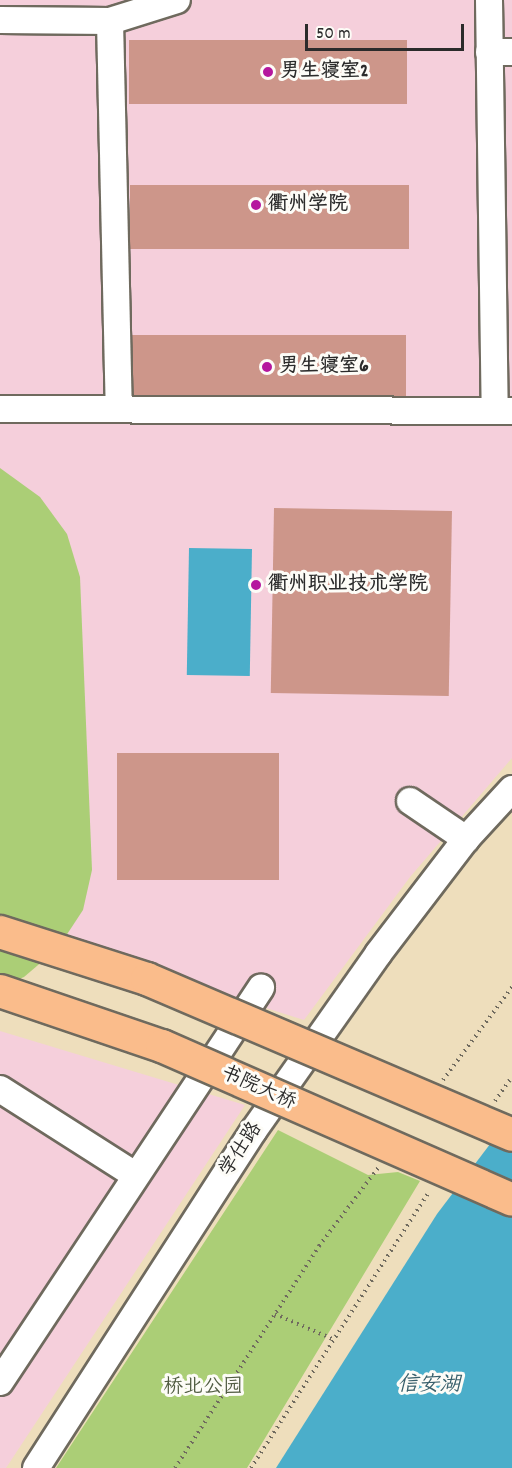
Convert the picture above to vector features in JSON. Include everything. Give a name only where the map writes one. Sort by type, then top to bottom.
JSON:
[{"type":"main road","points":[[0,932],[147,978],[512,1136]]},
{"type":"main road","name":"书院大桥","points":[[0,991],[162,1046],[512,1200]]},
{"type":"street","points":[[0,20],[110,21],[177,0]]},
{"type":"street","points":[[0,409],[504,410],[500,52],[489,0]]},
{"type":"street","points":[[110,21],[119,408]]},
{"type":"street","name":"学仕路","points":[[36,1468],[254,1130],[466,838],[512,789]]},
{"type":"street","points":[[410,801],[466,838]]},
{"type":"street","points":[[0,1382],[261,987]]},
{"type":"street","points":[[0,1089],[135,1175]]},
{"type":"path","points":[[441,1083],[512,987]]},
{"type":"path","points":[[491,1106],[512,1077]]},
{"type":"path","points":[[175,1468],[275,1314],[384,1160]]},
{"type":"path","points":[[251,1468],[436,1183]]},
{"type":"path","points":[[275,1314],[334,1340]]},
{"type":"shaded area","points":[[0,0],[512,0],[512,758],[410,877],[304,1020],[189,984],[0,943]]},
{"type":"shaded area","points":[[0,1031],[245,1105],[6,1468],[0,1468]]},
{"type":"green space","points":[[0,468],[40,497],[67,534],[80,577],[92,870],[83,910],[58,948],[24,977],[0,987]]},
{"type":"green space","name":"桥北公园","points":[[278,1130],[368,1175],[398,1172],[420,1181],[247,1468],[56,1468]]},
{"type":"water","points":[[189,548],[252,549],[250,676],[187,675]]},
{"type":"water","name":"信安湖","points":[[512,1115],[512,1468],[276,1468],[437,1214]]},
{"type":"building","name":"男生寝室2","points":[[129,40],[407,40],[407,104],[129,104]]},
{"type":"building","points":[[130,185],[409,185],[409,249],[130,249]]},
{"type":"building","name":"男生寝室6","points":[[127,335],[406,335],[406,399],[127,399]]},
{"type":"building","points":[[274,508],[452,511],[449,696],[271,693]]},
{"type":"building","points":[[117,753],[279,753],[279,880],[117,880]]},
{"type":"place","name":"男生寝室2","points":[[268,72]]},
{"type":"place","name":"衢州学院","points":[[256,205]]},
{"type":"place","name":"男生寝室6","points":[[267,367]]},
{"type":"place","name":"衢州职业技术学院","points":[[256,585]]}]
